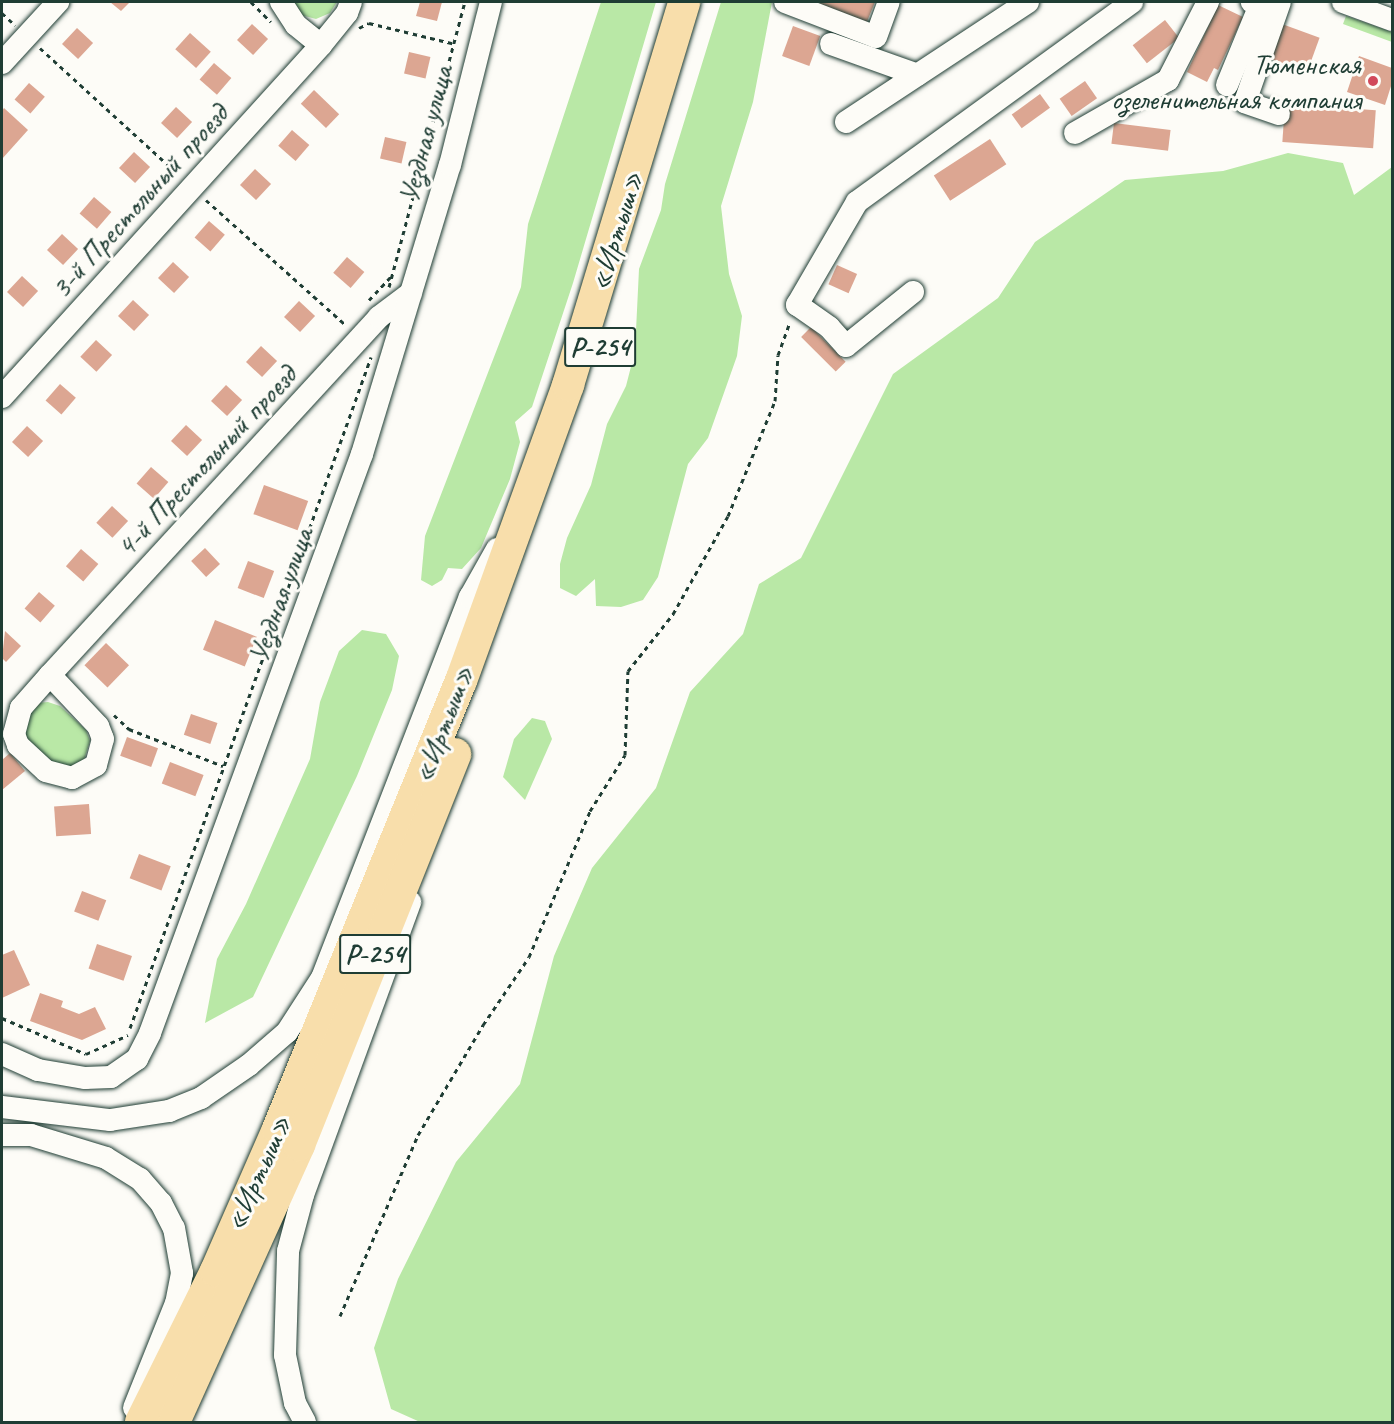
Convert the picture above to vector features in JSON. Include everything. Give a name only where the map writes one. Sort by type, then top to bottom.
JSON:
[{"type":"highway","name":"«Иртыш»","points":[[141,1422],[216,1271],[345,969],[461,681],[582,341],[684,2]]},
{"type":"highway","name":"«Иртыш»","points":[[174,1422],[299,1145],[429,823],[586,393],[704,2]]},
{"type":"street","points":[[2,63],[58,2]]},
{"type":"street","points":[[281,2],[296,25],[321,45]]},
{"type":"street","name":"3-й Престольный проезд","points":[[2,397],[183,179],[321,45],[347,13],[351,2]]},
{"type":"street","name":"Уездная улица","points":[[2,1054],[38,1070],[85,1078],[111,1077],[137,1059],[321,573],[396,352],[411,293],[450,165],[491,2]]},
{"type":"street","points":[[785,2],[876,37],[889,2]]},
{"type":"street","points":[[846,122],[1028,2]]},
{"type":"street","points":[[913,292],[846,346],[829,327],[797,305],[857,202],[1132,2]]},
{"type":"street","points":[[1075,133],[1168,80],[1208,2]]},
{"type":"street","points":[[1227,85],[1260,5],[1252,2]]},
{"type":"street","points":[[1278,114],[1245,102],[1280,2]]},
{"type":"street","points":[[1343,2],[1392,20]]},
{"type":"street","points":[[831,44],[918,75]]},
{"type":"street","name":"4-й Престольный проезд","points":[[50,675],[92,719],[103,739],[96,765],[72,778],[46,771],[18,745],[14,734],[21,708],[50,675],[379,317],[411,293]]},
{"type":"street","points":[[2,1107],[110,1120],[169,1111],[201,1098],[249,1065],[286,1032],[322,978],[470,597],[528,496]]},
{"type":"street","points":[[305,1422],[296,1403],[285,1355],[288,1251],[303,1195],[399,940],[429,823]]},
{"type":"street","points":[[2,1135],[31,1135],[106,1158],[140,1179],[161,1203],[174,1228],[182,1273],[176,1303],[129,1422]]},
{"type":"path","points":[[250,2],[273,25]]},
{"type":"path","points":[[379,317],[394,273],[465,2]]},
{"type":"path","points":[[2,13],[345,325]]},
{"type":"path","points":[[355,30],[369,23],[455,44]]},
{"type":"path","points":[[340,1316],[418,1135],[483,1025],[530,957],[590,811],[624,755],[628,671],[673,614],[728,516],[775,401],[778,354],[797,305]]},
{"type":"path","points":[[2,1018],[86,1054],[128,1036],[372,354],[364,362]]},
{"type":"path","points":[[112,713],[129,729],[223,766]]},
{"type":"green space","points":[[291,2],[337,2],[330,13],[316,19],[301,15]]},
{"type":"green space","points":[[601,2],[656,2],[573,283],[532,407],[515,422],[520,442],[510,479],[481,548],[462,569],[448,568],[442,580],[432,586],[421,580],[425,536],[521,287],[528,224]]},
{"type":"green space","points":[[721,2],[772,2],[753,102],[721,206],[729,274],[742,316],[737,356],[708,438],[688,464],[658,577],[643,600],[621,607],[596,606],[595,579],[576,596],[560,588],[560,564],[567,538],[591,485],[607,424],[626,386],[635,351],[639,269],[661,210],[665,184]]},
{"type":"green space","points":[[1346,16],[1392,32],[1392,42],[1343,24]]},
{"type":"green space","points":[[1288,153],[1343,163],[1354,195],[1392,167],[1392,1422],[420,1422],[391,1409],[374,1348],[398,1279],[456,1162],[520,1084],[554,956],[592,868],[656,788],[690,692],[743,634],[759,584],[801,558],[893,374],[998,298],[1035,242],[1125,180],[1223,171]]},
{"type":"green space","points":[[362,630],[386,634],[399,656],[392,690],[357,776],[253,997],[205,1023],[217,959],[246,904],[310,759],[320,702],[339,651]]},
{"type":"green space","points":[[48,702],[60,706],[86,730],[90,741],[83,763],[60,771],[25,745],[20,721],[37,703]]},
{"type":"green space","points":[[532,718],[545,721],[552,739],[525,800],[503,777],[514,739]]},
{"type":"building","points":[[110,2],[130,2],[121,11]]},
{"type":"building","points":[[420,2],[442,2],[437,21],[416,16]]},
{"type":"building","points":[[810,2],[875,2],[866,24]]},
{"type":"building","points":[[1218,5],[1243,17],[1218,70],[1214,68],[1207,82],[1187,72]]},
{"type":"building","points":[[1165,20],[1179,38],[1147,63],[1133,45]]},
{"type":"building","points":[[252,24],[268,39],[253,55],[237,40]]},
{"type":"building","points":[[1282,24],[1320,38],[1307,72],[1269,59]]},
{"type":"building","points":[[793,26],[820,36],[809,66],[782,56]]},
{"type":"building","points":[[77,28],[93,43],[78,59],[62,44]]},
{"type":"building","points":[[190,33],[211,52],[196,68],[175,49]]},
{"type":"building","points":[[409,52],[430,57],[425,78],[404,73]]},
{"type":"building","points":[[1359,56],[1392,68],[1392,83],[1385,105],[1347,92]]},
{"type":"building","points":[[214,63],[231,78],[217,95],[200,80]]},
{"type":"building","points":[[1085,81],[1097,98],[1072,116],[1060,99]]},
{"type":"building","points":[[29,83],[45,97],[30,113],[15,100]]},
{"type":"building","points":[[314,90],[339,114],[326,128],[301,104]]},
{"type":"building","points":[[1040,94],[1050,108],[1022,128],[1012,115]]},
{"type":"building","points":[[1285,104],[1376,110],[1373,148],[1282,142]]},
{"type":"building","points":[[176,107],[192,122],[177,138],[161,123]]},
{"type":"building","points":[[4,108],[28,130],[2,159],[2,111]]},
{"type":"building","points":[[1114,123],[1171,130],[1168,151],[1111,144]]},
{"type":"building","points":[[292,130],[309,145],[296,161],[278,146]]},
{"type":"building","points":[[385,137],[406,142],[401,163],[380,158]]},
{"type":"building","points":[[990,139],[1006,164],[950,201],[934,175]]},
{"type":"building","points":[[134,152],[150,167],[135,183],[119,168]]},
{"type":"building","points":[[255,169],[271,184],[256,200],[240,185]]},
{"type":"building","points":[[94,197],[111,212],[97,229],[80,214]]},
{"type":"building","points":[[209,221],[225,235],[210,251],[195,238]]},
{"type":"building","points":[[62,234],[78,249],[63,265],[47,250]]},
{"type":"building","points":[[347,257],[364,272],[351,288],[333,273]]},
{"type":"building","points":[[173,262],[189,277],[174,293],[158,278]]},
{"type":"building","points":[[837,265],[857,274],[849,293],[828,284]]},
{"type":"building","points":[[22,276],[38,291],[23,307],[7,292]]},
{"type":"building","points":[[133,300],[149,315],[134,331],[118,316]]},
{"type":"building","points":[[299,301],[315,316],[300,332],[284,317]]},
{"type":"building","points":[[811,327],[846,362],[836,372],[801,337]]},
{"type":"building","points":[[96,340],[112,355],[96,372],[80,357]]},
{"type":"building","points":[[261,346],[277,361],[262,377],[246,362]]},
{"type":"building","points":[[60,384],[76,398],[61,414],[46,401]]},
{"type":"building","points":[[226,385],[242,400],[227,416],[211,401]]},
{"type":"building","points":[[186,425],[202,440],[187,456],[171,441]]},
{"type":"building","points":[[27,426],[43,441],[28,457],[12,442]]},
{"type":"building","points":[[151,467],[168,482],[154,499],[137,484]]},
{"type":"building","points":[[264,485],[308,501],[298,530],[253,514]]},
{"type":"building","points":[[112,506],[128,521],[112,538],[96,523]]},
{"type":"building","points":[[205,548],[220,564],[206,577],[191,561]]},
{"type":"building","points":[[81,549],[98,564],[83,581],[66,566]]},
{"type":"building","points":[[248,561],[274,571],[264,598],[238,588]]},
{"type":"building","points":[[39,592],[55,606],[40,622],[25,609]]},
{"type":"building","points":[[215,620],[257,637],[245,667],[203,650]]},
{"type":"building","points":[[5,631],[21,646],[6,662],[2,658]]},
{"type":"building","points":[[106,643],[129,665],[107,688],[84,665]]},
{"type":"building","points":[[191,714],[217,723],[210,744],[184,735]]},
{"type":"building","points":[[127,737],[158,748],[151,767],[120,756]]},
{"type":"building","points":[[10,753],[25,771],[2,790],[2,760]]},
{"type":"building","points":[[170,762],[204,775],[195,796],[162,783]]},
{"type":"building","points":[[89,804],[91,834],[56,836],[54,806]]},
{"type":"building","points":[[139,854],[171,866],[161,890],[130,878]]},
{"type":"building","points":[[82,891],[106,900],[98,921],[74,912]]},
{"type":"building","points":[[97,944],[132,956],[124,981],[89,969]]},
{"type":"building","points":[[14,950],[30,985],[2,998],[2,955]]},
{"type":"building","points":[[40,993],[63,1001],[61,1007],[79,1014],[95,1007],[106,1029],[82,1040],[30,1021]]},
{"type":"place","name":"Тюменская озеленительная компания","points":[[1373,81]]}]
